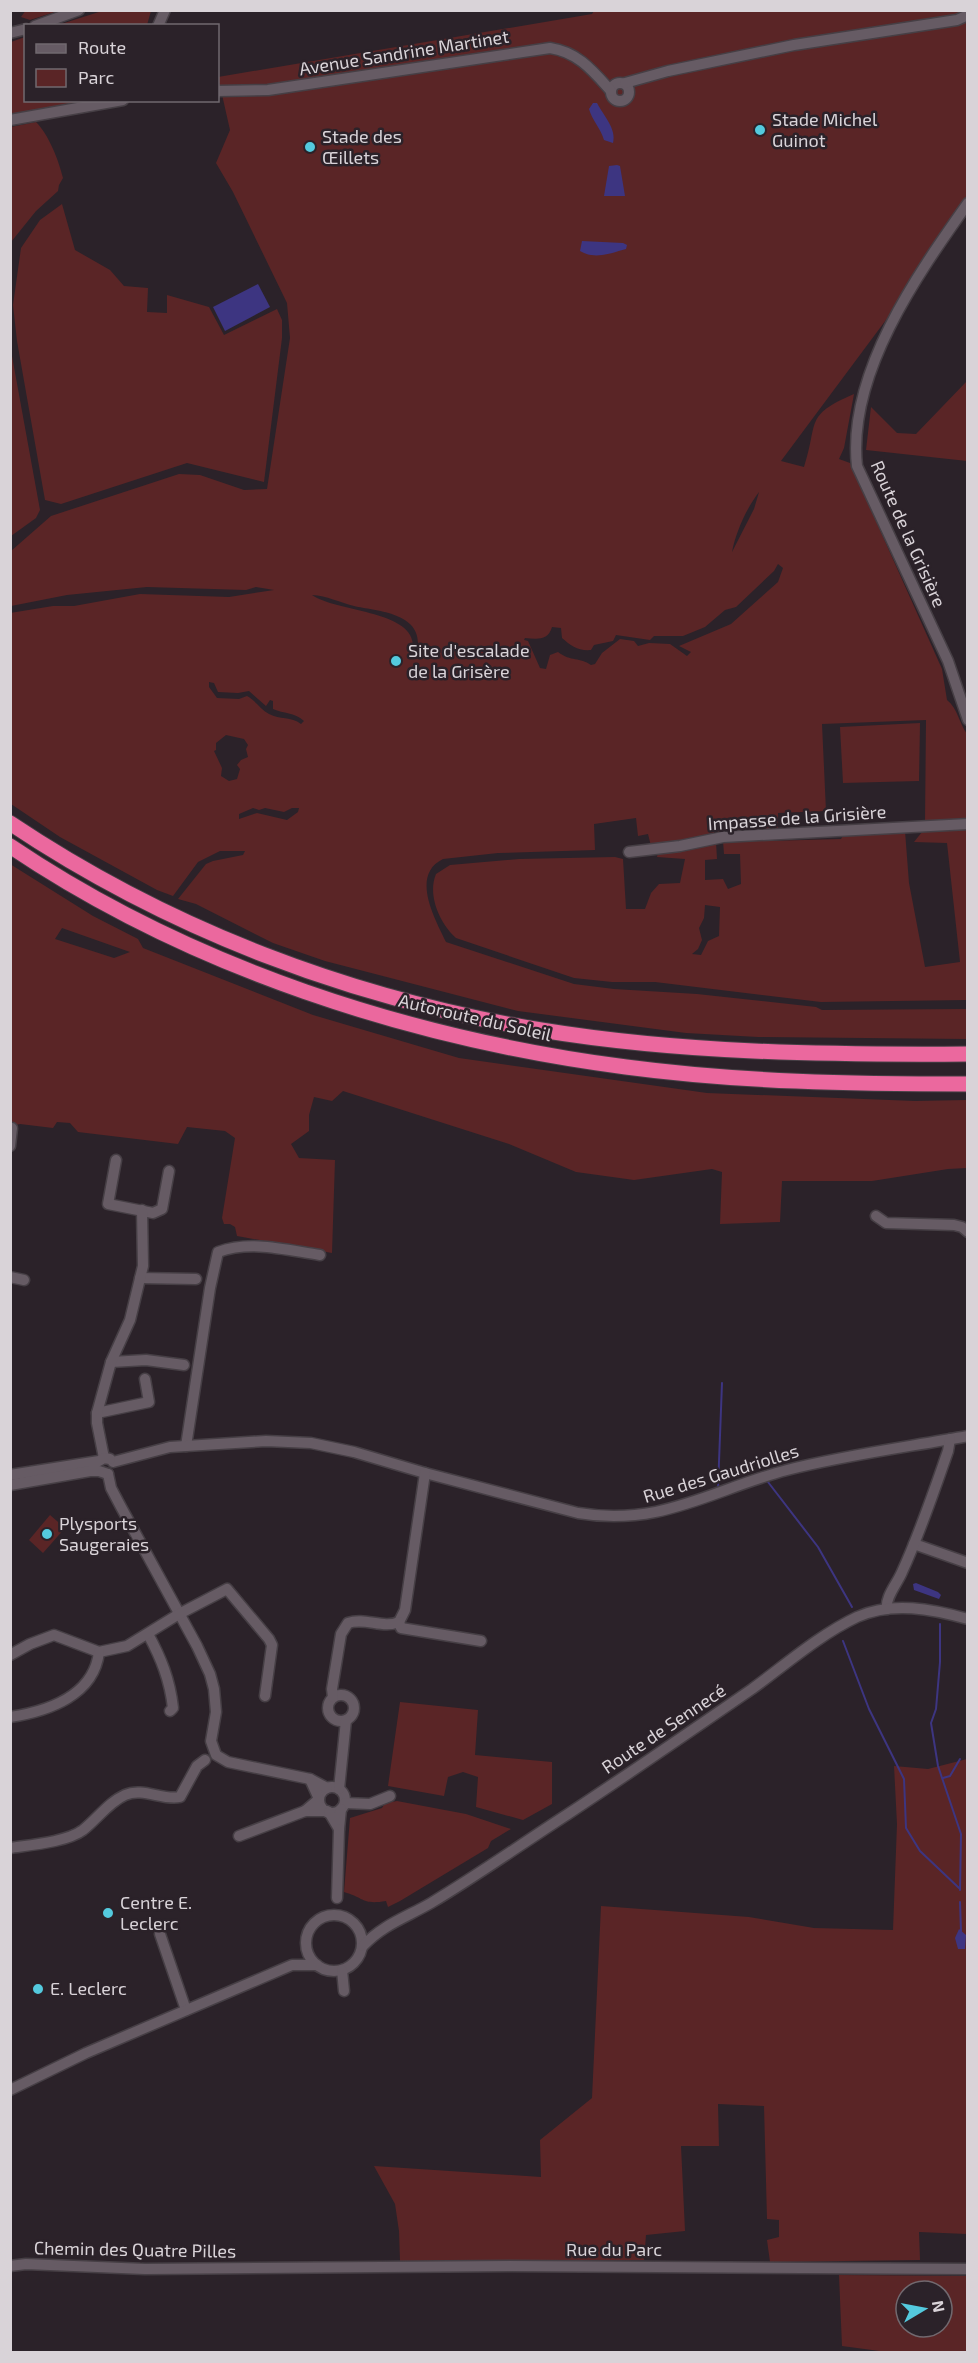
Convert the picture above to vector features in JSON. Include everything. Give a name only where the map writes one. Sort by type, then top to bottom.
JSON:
[{"type":"highway","name":"Autoroute du Soleil","points":[[10,823],[102,879],[213,934],[316,974],[420,1005],[542,1030],[667,1045],[819,1052],[968,1054]]},
{"type":"highway","name":"Autoroute du Soleil","points":[[10,846],[114,906],[216,956],[304,991],[423,1028],[544,1054],[668,1072],[762,1079],[968,1084]]},
{"type":"street","points":[[40,24],[79,10]]},
{"type":"street","points":[[655,75],[629,94],[625,100],[618,101],[613,98],[611,91],[613,85],[655,75],[794,45],[957,20],[968,15]]},
{"type":"street","name":"Avenue Sandrine Martinet","points":[[219,91],[268,90],[550,48],[569,53],[590,68],[622,83]]},
{"type":"street","name":"Avenue Sandrine Martinet","points":[[590,68],[611,91]]},
{"type":"street","points":[[622,83],[629,88],[629,94]]},
{"type":"street","points":[[10,120],[112,102]]},
{"type":"street","name":"Route de la Grisière","points":[[968,203],[934,251],[898,314],[872,367],[856,426],[855,447],[857,466],[948,661],[968,720]]},
{"type":"street","name":"Impasse de la Grisière","points":[[629,852],[680,846],[723,837],[968,824]]},
{"type":"street","points":[[10,1146],[12,1128]]},
{"type":"street","points":[[116,1160],[108,1204],[153,1212],[162,1209],[169,1171]]},
{"type":"street","points":[[10,1848],[75,1835],[116,1800],[127,1794],[138,1792],[180,1797],[197,1766],[205,1760],[211,1747],[216,1712],[210,1674],[111,1488],[99,1436],[97,1413],[111,1362],[130,1320],[143,1266],[142,1210]]},
{"type":"street","points":[[876,1216],[886,1223],[954,1225],[968,1232]]},
{"type":"street","points":[[186,1446],[210,1288],[218,1252],[232,1246],[248,1244],[320,1255]]},
{"type":"street","points":[[10,1277],[24,1280]]},
{"type":"street","points":[[140,1278],[195,1279]]},
{"type":"street","points":[[111,1362],[146,1360],[184,1365]]},
{"type":"street","points":[[97,1413],[149,1402],[145,1379]]},
{"type":"street","name":"Rue des Gaudriolles","points":[[105,1465],[153,1450],[186,1446],[266,1441],[311,1443],[354,1452],[425,1473],[596,1516],[641,1515],[678,1508],[794,1468],[968,1436]]},
{"type":"street","points":[[887,1610],[886,1603],[914,1544],[948,1451],[950,1439]]},
{"type":"street","points":[[10,1475],[105,1465]]},
{"type":"street","points":[[10,1485],[105,1465]]},
{"type":"street","points":[[333,1698],[332,1689],[344,1627],[358,1620],[390,1625],[399,1622],[405,1610],[425,1473]]},
{"type":"street","points":[[914,1544],[968,1563]]},
{"type":"street","points":[[10,1655],[54,1635],[99,1652],[127,1646],[179,1614],[227,1589],[272,1645],[265,1696]]},
{"type":"street","name":"Route de Sennecé","points":[[363,1946],[375,1933],[431,1903],[699,1726],[833,1630],[858,1617],[887,1610],[918,1608],[968,1619]]},
{"type":"street","points":[[399,1622],[401,1628],[481,1641]]},
{"type":"street","points":[[148,1634],[171,1685],[173,1708],[170,1711]]},
{"type":"street","points":[[10,1717],[51,1707],[66,1699],[86,1683],[98,1668],[99,1652]]},
{"type":"street","points":[[339,1789],[346,1720],[354,1710],[352,1702],[346,1696],[333,1698],[328,1704],[330,1717],[338,1721],[346,1720]]},
{"type":"street","points":[[211,1747],[221,1759]]},
{"type":"street","points":[[205,1760],[221,1759],[310,1779],[327,1788],[339,1789],[345,1795],[339,1829],[337,1898],[347,1917],[357,1925],[363,1946],[356,1961],[342,1970],[324,1970],[317,1965],[307,1950],[306,1941]]},
{"type":"street","points":[[310,1779],[321,1806],[328,1812],[339,1829]]},
{"type":"street","points":[[239,1836],[305,1811],[319,1799],[327,1788]]},
{"type":"street","points":[[305,1811],[328,1812],[343,1806],[370,1804],[390,1796]]},
{"type":"street","points":[[292,1965],[312,1925],[326,1915],[337,1898]]},
{"type":"street","points":[[326,1915],[347,1917]]},
{"type":"street","name":"Route de Sennecé","points":[[357,1925],[364,1927],[391,1923]]},
{"type":"street","points":[[160,1934],[186,2010]]},
{"type":"street","points":[[10,2090],[86,2053],[292,1965],[317,1965]]},
{"type":"street","points":[[342,1970],[344,1991]]},
{"type":"street","name":"Chemin des Quatre Pilles","points":[[10,2266],[26,2264],[145,2269],[260,2268]]},
{"type":"street","name":"Rue du Parc","points":[[260,2268],[706,2266],[968,2269]]},
{"type":"green space","points":[[26,10],[58,11],[30,20],[21,17]]},
{"type":"green space","points":[[102,10],[151,11],[147,24],[61,24]]},
{"type":"green space","points":[[594,11],[967,11],[967,211],[781,461],[804,467],[813,430],[820,415],[827,408],[854,394],[844,448],[839,459],[850,463],[942,669],[947,700],[954,708],[967,734],[967,819],[925,823],[926,720],[822,724],[826,811],[778,813],[778,830],[713,833],[675,843],[651,846],[648,834],[638,836],[636,818],[594,824],[595,850],[498,853],[443,859],[433,866],[428,875],[427,886],[428,898],[436,922],[446,942],[574,984],[697,994],[816,1007],[822,1010],[967,1009],[967,1039],[758,1037],[686,1033],[518,1011],[325,961],[273,943],[196,904],[178,899],[206,864],[243,855],[245,851],[220,851],[198,862],[173,896],[157,890],[60,837],[11,804],[10,613],[53,606],[74,606],[140,594],[229,597],[274,590],[256,587],[246,590],[147,587],[67,595],[11,606],[11,551],[51,516],[179,474],[200,475],[244,490],[267,489],[290,338],[287,303],[233,192],[216,163],[230,130],[219,77],[592,14]],"holes":[[[759,492],[754,509],[732,552],[742,521]],[[778,564],[783,568],[778,582],[731,624],[679,646],[691,652],[687,656],[670,644],[649,643],[638,646],[634,641],[620,639],[602,653],[595,664],[591,665],[558,652],[550,655],[546,669],[540,668],[528,641],[524,640],[525,638],[545,637],[552,627],[561,628],[562,638],[572,646],[586,650],[591,650],[594,645],[613,641],[616,635],[650,640],[654,636],[683,636],[705,627],[725,610],[736,607],[774,571]],[[312,595],[404,619],[416,633],[418,644],[413,644],[409,633],[399,624],[386,618],[323,601]],[[209,682],[214,683],[218,692],[249,691],[266,706],[270,700],[273,701],[273,709],[304,721],[301,724],[273,716],[247,696],[239,699],[217,698],[209,687]],[[226,735],[244,739],[248,745],[246,749],[248,757],[237,765],[240,769],[237,779],[229,781],[221,776],[222,768],[214,751],[216,743]],[[253,808],[284,812],[292,808],[299,808],[298,812],[287,820],[257,813],[239,819],[239,814]]]},
{"type":"green space","points":[[24,37],[24,102],[80,102],[11,114],[11,42]]},
{"type":"green space","points":[[36,122],[53,148],[63,178],[58,191],[36,211],[11,242],[11,127]]},
{"type":"green space","points":[[62,204],[75,250],[110,270],[124,286],[148,288],[147,312],[167,313],[167,295],[209,307],[224,335],[277,309],[282,320],[282,338],[264,482],[187,463],[61,504],[45,500],[17,341],[13,305],[21,248],[40,220]]},
{"type":"green space","points":[[10,345],[40,510],[36,518],[11,536]]},
{"type":"green space","points":[[967,381],[967,461],[866,450],[871,407],[897,433],[916,434]]},
{"type":"green space","points":[[920,723],[919,781],[843,783],[840,727]]},
{"type":"green space","points":[[967,830],[967,1000],[821,1002],[655,982],[612,982],[574,978],[456,938],[440,917],[434,900],[436,874],[450,865],[519,859],[615,857],[623,859],[626,909],[645,909],[651,893],[659,884],[680,883],[685,859],[657,857],[658,853],[716,842],[717,859],[705,860],[705,880],[723,879],[728,889],[741,884],[740,854],[724,854],[723,841],[765,838],[767,841],[841,839],[844,834],[905,831],[909,883],[925,967],[960,962],[947,843],[914,842],[922,832]],"holes":[[[705,905],[720,907],[719,936],[708,941],[701,955],[692,954],[698,949],[702,940],[699,928],[704,918]]]},
{"type":"green space","points":[[10,864],[93,916],[138,939],[143,948],[313,1015],[459,1058],[707,1093],[915,1101],[967,1100],[967,1168],[872,1181],[782,1181],[780,1222],[720,1224],[722,1172],[712,1169],[634,1180],[576,1172],[509,1144],[343,1091],[332,1101],[314,1097],[309,1115],[309,1131],[291,1144],[299,1158],[335,1160],[332,1253],[237,1236],[235,1227],[224,1224],[222,1218],[235,1138],[225,1131],[187,1127],[178,1144],[78,1132],[70,1123],[57,1122],[53,1128],[20,1124],[11,1126]],"holes":[[[62,928],[130,952],[114,958],[55,939]]]},
{"type":"green space","name":"Plysports Saugeraies","points":[[50,1515],[65,1528],[43,1553],[29,1540]]},
{"type":"green space","points":[[400,1702],[478,1710],[475,1755],[552,1762],[552,1804],[523,1820],[476,1807],[478,1777],[463,1772],[448,1777],[444,1796],[388,1786]]},
{"type":"green space","points":[[967,1759],[967,2234],[919,2232],[920,2260],[770,2262],[767,2240],[779,2237],[779,2220],[767,2219],[764,2106],[718,2104],[719,2146],[681,2146],[685,2231],[646,2235],[644,2260],[400,2261],[395,2204],[374,2166],[541,2177],[540,2140],[592,2098],[601,1906],[749,1917],[814,1928],[893,1930],[897,1824],[894,1766],[928,1769]]},
{"type":"green space","points":[[397,1801],[466,1814],[511,1829],[491,1841],[488,1848],[388,1907],[386,1901],[368,1901],[344,1892],[350,1818],[382,1808],[385,1803]]},
{"type":"green space","points":[[839,2275],[967,2276],[967,2352],[887,2352],[842,2346]]},
{"type":"shaded area","points":[[593,103],[597,103],[609,122],[614,138],[613,143],[604,140],[592,117],[589,109]]},
{"type":"shaded area","points":[[609,166],[620,166],[625,196],[604,196]]},
{"type":"shaded area","points":[[582,241],[627,245],[626,249],[603,255],[591,255],[580,251]]},
{"type":"shaded area","points":[[258,284],[270,307],[225,331],[213,307]]},
{"type":"shaded area","points":[[916,1583],[938,1592],[941,1595],[939,1599],[914,1590],[913,1584]]},
{"type":"shaded area","points":[[959,1929],[966,1935],[965,1949],[958,1949],[955,1938]]},
{"type":"waterway","points":[[718,1488],[722,1383]]},
{"type":"waterway","points":[[768,1482],[818,1547],[852,1607]]},
{"type":"waterway","points":[[940,1624],[936,1709],[931,1723],[938,1766],[961,1834],[960,1890]]},
{"type":"waterway","points":[[843,1641],[869,1709],[904,1779],[906,1828],[920,1851],[959,1888]]},
{"type":"waterway","points":[[943,1778],[950,1776],[960,1759]]},
{"type":"waterway","points":[[960,1902],[961,1931]]},
{"type":"place","name":"Stade Michel Guinot","points":[[760,130]]},
{"type":"place","name":"Stade des Œillets","points":[[310,147]]},
{"type":"place","name":"Site d'escalade de la Grisère","points":[[396,661]]},
{"type":"place","name":"Plysports Saugeraies","points":[[47,1534]]},
{"type":"place","name":"Centre E. Leclerc","points":[[108,1913]]},
{"type":"place","name":"E. Leclerc","points":[[38,1989]]}]
